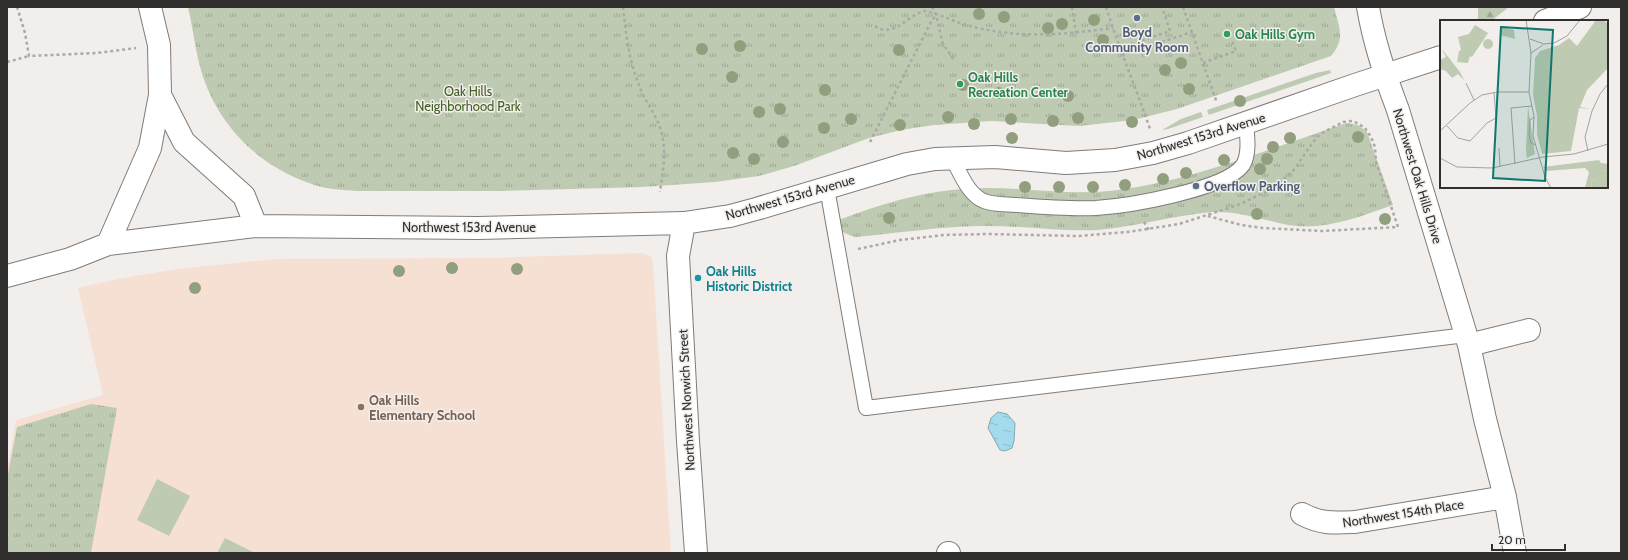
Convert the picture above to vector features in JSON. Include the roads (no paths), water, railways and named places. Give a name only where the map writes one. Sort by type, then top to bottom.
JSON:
[{"type":"street","points":[[108,244],[150,148],[160,95],[158,46],[150,7]]},
{"type":"street","name":"Northwest Oak Hills Drive","points":[[1368,7],[1373,37],[1398,110],[1468,340],[1485,419],[1506,497],[1515,553]]},
{"type":"street","points":[[1548,20],[1580,7]]},
{"type":"street","name":"Northwest 153rd Avenue","points":[[7,276],[70,259],[108,244],[256,226],[478,228],[684,223],[743,213],[907,164],[935,159],[995,157],[1066,163],[1115,160],[1153,153],[1440,57]]},
{"type":"street","points":[[160,95],[184,142],[244,196],[256,226]]},
{"type":"street","name":"Northwest Norwich Street","points":[[684,223],[678,256],[688,441],[696,553]]},
{"type":"street","points":[[1468,340],[1530,330]]},
{"type":"street","name":"Northwest 154th Place","points":[[1302,514],[1315,521],[1334,523],[1355,522],[1506,497]]},
{"type":"lane","points":[[952,158],[975,196],[985,202],[1096,208],[1143,202],[1184,192],[1233,174],[1243,164],[1245,158],[1247,148],[1246,123]]},
{"type":"lane","points":[[827,188],[866,408],[1468,340]]},
{"type":"water","points":[[998,412],[1007,414],[1015,423],[1012,448],[1005,451],[1000,450],[988,428],[991,418]]},
{"type":"place","name":"Boyd Community Room","points":[[1137,18]]},
{"type":"place","name":"Oak Hills Gym","points":[[1227,34]]},
{"type":"place","name":"Oak Hills Recreation Center","points":[[960,84]]},
{"type":"place","name":"Overflow Parking","points":[[1196,186]]},
{"type":"place","name":"Oak Hills Historic District","points":[[698,278]]},
{"type":"place","name":"Oak Hills Elementary School","points":[[361,407]]},
{"type":"park label","name":"Oak Hills Neighborhood Park","points":[[468,98]]}]
